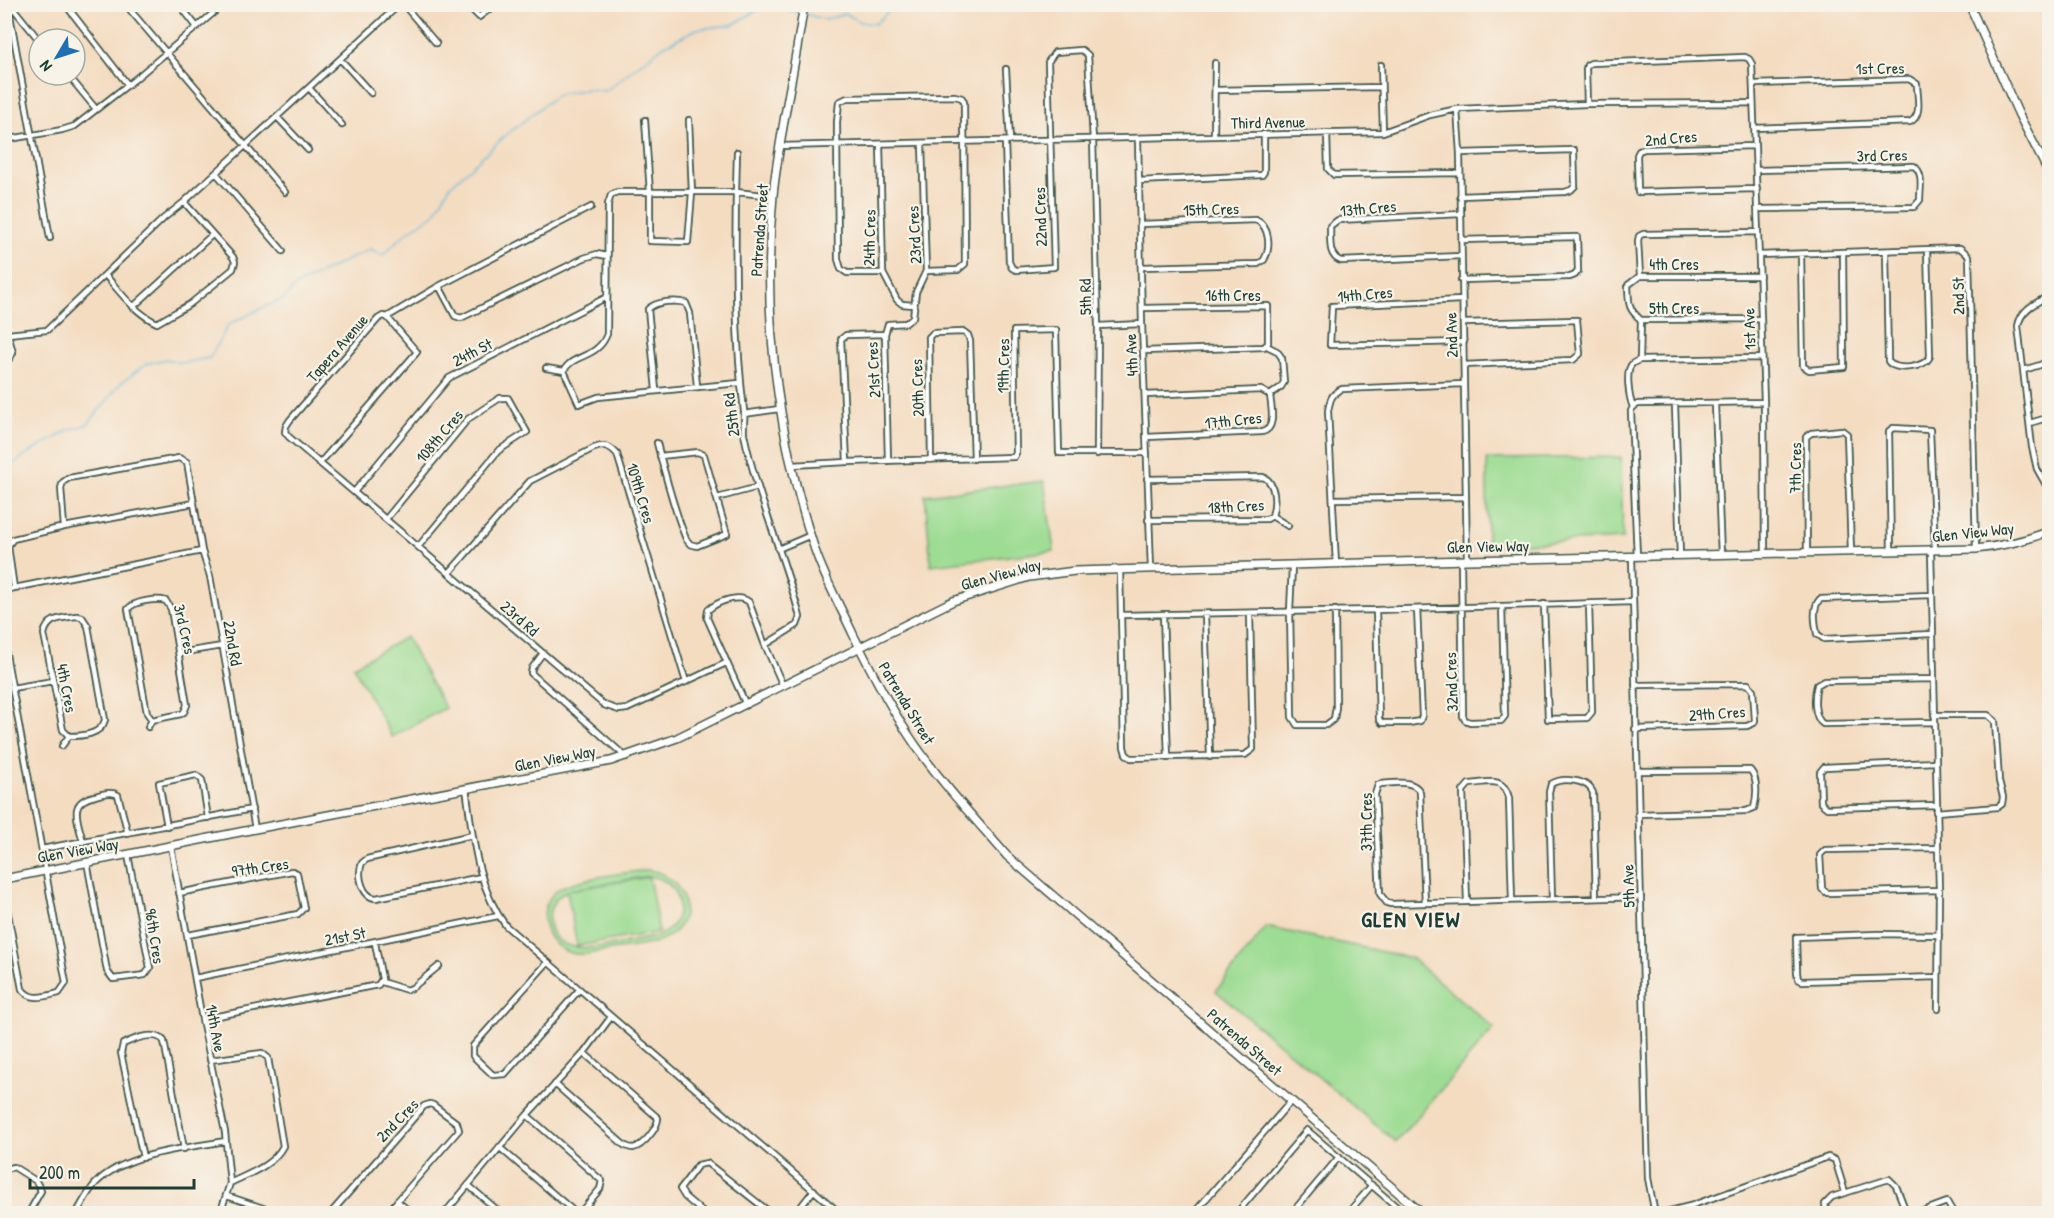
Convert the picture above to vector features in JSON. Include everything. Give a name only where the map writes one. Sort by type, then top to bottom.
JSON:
[{"type":"street","points":[[9,4],[28,27]]},
{"type":"street","points":[[9,4],[50,238]]},
{"type":"street","points":[[65,4],[128,85]]},
{"type":"street","points":[[124,4],[285,192]]},
{"type":"street","points":[[180,4],[197,27]]},
{"type":"street","points":[[4,140],[75,126],[128,85],[224,4]]},
{"type":"street","points":[[4,361],[9,359],[13,352],[6,333],[47,330],[164,218],[402,4],[436,43]]},
{"type":"street","points":[[466,4],[479,17],[496,4]]},
{"type":"street","points":[[1969,4],[2049,175]]},
{"type":"street","name":"Patrenda Street","points":[[804,5],[773,196],[769,286],[770,329],[779,409],[811,535],[820,564],[859,647],[891,708],[916,747],[946,786],[1007,856],[1423,1214]]},
{"type":"street","name":"5th Rd","points":[[1050,140],[1048,62],[1055,52],[1082,50],[1088,55],[1089,63],[1093,140],[1098,326],[1097,454]]},
{"type":"street","name":"1st Ave","points":[[1587,104],[1586,69],[1591,63],[1744,57],[1752,64],[1764,402],[1765,554]]},
{"type":"street","points":[[341,60],[371,93]]},
{"type":"street","points":[[1214,136],[1215,63]]},
{"type":"street","points":[[1381,65],[1383,132]]},
{"type":"street","points":[[1006,69],[1008,141]]},
{"type":"street","name":"1st Cres","points":[[1754,84],[1909,79],[1917,84],[1918,115],[1910,122],[1755,128]]},
{"type":"street","points":[[78,87],[96,109]]},
{"type":"street","points":[[1216,90],[1381,87]]},
{"type":"street","points":[[309,88],[342,125]]},
{"type":"street","name":"23rd Cres","points":[[838,145],[838,106],[840,101],[847,98],[959,97],[964,102],[965,264],[958,270],[926,271],[922,144]]},
{"type":"street","name":"Third Avenue","points":[[780,147],[1383,132],[1430,115],[1457,109],[1587,104],[1753,103]]},
{"type":"street","name":"2nd Ave","points":[[1457,109],[1464,342],[1464,560]]},
{"type":"street","points":[[277,117],[308,150]]},
{"type":"street","points":[[645,120],[650,192],[650,241],[688,242],[692,193],[689,120]]},
{"type":"street","points":[[1328,133],[1328,169],[1331,174],[1460,173]]},
{"type":"street","points":[[1139,181],[1262,175],[1264,172],[1264,134]]},
{"type":"street","name":"4th Ave","points":[[1138,139],[1151,569]]},
{"type":"street","name":"22nd Cres","points":[[1008,141],[1009,262],[1016,270],[1054,267],[1050,140]]},
{"type":"street","name":"24th Cres","points":[[838,145],[839,265],[847,273],[883,273],[880,145]]},
{"type":"street","name":"2nd Cres","points":[[1755,146],[1644,149],[1637,155],[1638,192],[1757,189]]},
{"type":"street","points":[[1460,153],[1574,150],[1575,186],[1565,192],[1460,196]]},
{"type":"street","name":"25th Rd","points":[[737,152],[735,262],[739,383],[744,414],[744,433],[758,487],[800,619],[797,625],[765,645]]},
{"type":"street","name":"3rd Cres","points":[[1757,170],[1914,166],[1920,174],[1920,200],[1914,207],[1758,209]]},
{"type":"street","points":[[216,173],[283,251]]},
{"type":"street","points":[[564,371],[569,364],[592,352],[608,334],[609,198],[617,192],[736,192],[773,196]]},
{"type":"street","points":[[106,276],[133,307],[157,323],[189,304],[233,269],[235,262],[233,257],[184,202]]},
{"type":"street","points":[[387,317],[439,286],[591,207]]},
{"type":"street","name":"13th Cres","points":[[1461,214],[1338,220],[1330,226],[1332,255],[1334,259],[1341,261],[1461,256]]},
{"type":"street","name":"15th Cres","points":[[1140,224],[1256,220],[1261,222],[1267,230],[1268,252],[1264,260],[1258,264],[1141,267]]},
{"type":"street","name":"4th Cres","points":[[1758,232],[1643,234],[1639,236],[1638,241],[1640,276],[1760,276]]},
{"type":"street","points":[[133,307],[212,235]]},
{"type":"street","points":[[1461,240],[1577,237],[1578,270],[1570,277],[1461,280]]},
{"type":"street","name":"2nd St","points":[[1759,255],[1960,248],[1969,256],[1976,549]]},
{"type":"street","points":[[1886,251],[1888,361],[1891,365],[1896,366],[1922,365],[1928,362],[1930,356],[1927,250]]},
{"type":"street","points":[[1801,254],[1803,366],[1809,370],[1844,367],[1843,253]]},
{"type":"street","points":[[439,286],[455,316],[461,318],[584,258],[597,254],[607,256]]},
{"type":"street","points":[[885,334],[888,324],[911,320],[915,292],[926,271]]},
{"type":"street","points":[[883,273],[897,300],[903,304],[913,305]]},
{"type":"street","points":[[1640,276],[1628,285],[1629,307],[1641,320]]},
{"type":"street","points":[[2049,295],[2026,310],[2020,317],[2018,326],[2032,447],[2037,468],[2049,492]]},
{"type":"street","name":"24th St","points":[[354,492],[448,378],[607,297]]},
{"type":"street","name":"14th Cres","points":[[1462,300],[1332,306],[1330,345],[1464,342]]},
{"type":"street","points":[[656,390],[648,309],[655,304],[679,301],[686,303],[690,313],[697,386]]},
{"type":"street","name":"16th Cres","points":[[1142,308],[1268,306],[1267,346]]},
{"type":"street","name":"Tapera Avenue","points":[[382,316],[387,317],[417,352],[320,463],[289,437],[285,432],[286,426],[378,319],[382,316]]},
{"type":"street","name":"5th Cres","points":[[1640,360],[1641,320],[1761,319]]},
{"type":"street","points":[[1463,323],[1577,320],[1580,354],[1573,360],[1464,365]]},
{"type":"street","points":[[1098,326],[1142,324]]},
{"type":"street","name":"19th Cres","points":[[974,459],[1013,458],[1016,453],[1012,346],[1014,331],[1056,330],[1058,451],[1063,455],[1097,454]]},
{"type":"street","name":"20th Cres","points":[[931,460],[928,340],[933,333],[967,333],[970,341],[974,459]]},
{"type":"street","name":"21st Cres","points":[[848,462],[841,339],[846,335],[885,334],[888,461]]},
{"type":"street","points":[[1143,351],[1267,346],[1277,351],[1282,357],[1283,385],[1270,395]]},
{"type":"street","points":[[1640,360],[1762,358]]},
{"type":"street","name":"5th Ave","points":[[1640,360],[1633,362],[1629,367],[1635,557],[1633,602],[1635,729],[1648,1178],[1656,1214]]},
{"type":"street","points":[[2024,370],[2049,360]]},
{"type":"street","points":[[546,368],[564,371]]},
{"type":"street","points":[[564,371],[579,404],[591,398],[739,383]]},
{"type":"street","points":[[1336,564],[1328,411],[1330,399],[1334,393],[1341,389],[1464,384]]},
{"type":"street","name":"17th Cres","points":[[1145,395],[1261,390],[1270,395],[1271,427],[1267,431],[1146,437]]},
{"type":"street","name":"108th Cres","points":[[386,519],[468,419],[500,398],[508,398],[527,432],[498,451],[418,547]]},
{"type":"street","points":[[1632,409],[1638,404],[1764,402]]},
{"type":"street","points":[[1715,404],[1721,555]]},
{"type":"street","points":[[1675,405],[1680,556]]},
{"type":"street","points":[[744,414],[779,409]]},
{"type":"street","points":[[2030,423],[2049,417]]},
{"type":"street","points":[[1891,551],[1889,430],[1893,428],[1930,430],[1933,550],[1931,595],[1939,890],[1938,1009]]},
{"type":"street","name":"7th Cres","points":[[1807,553],[1806,437],[1811,433],[1842,430],[1847,434],[1851,551]]},
{"type":"street","points":[[657,442],[660,456],[685,537],[690,544],[697,546],[727,534],[706,459],[701,453],[660,456]]},
{"type":"street","name":"109th Cres","points":[[449,573],[530,481],[594,448],[601,445],[608,446],[616,454],[686,682]]},
{"type":"street","points":[[1097,454],[1147,453]]},
{"type":"street","name":"22nd Rd","points":[[64,527],[62,488],[63,482],[69,478],[179,458],[187,462],[202,552],[210,576],[255,829]]},
{"type":"street","points":[[792,465],[974,459]]},
{"type":"street","name":"23rd Rd","points":[[320,463],[604,705],[619,710],[635,706],[726,663]]},
{"type":"street","name":"18th Cres","points":[[1147,479],[1263,477],[1272,484],[1274,511],[1267,519],[1149,520]]},
{"type":"street","points":[[2044,482],[2049,478]]},
{"type":"street","points":[[717,498],[758,487]]},
{"type":"street","points":[[1333,499],[1465,497]]},
{"type":"street","points":[[14,588],[8,546],[13,539],[64,527],[194,503]]},
{"type":"street","points":[[1272,516],[1288,526]]},
{"type":"street","name":"Glen View Way","points":[[4,879],[466,788],[611,762],[677,738],[953,601],[1029,577],[1075,572],[1151,569],[1976,549],[2009,544],[2049,531]]},
{"type":"street","points":[[778,549],[811,535]]},
{"type":"street","points":[[4,590],[202,552]]},
{"type":"street","name":"32nd Cres","points":[[1464,560],[1460,607],[1463,716],[1470,722],[1501,721],[1505,716],[1502,606]]},
{"type":"street","points":[[1292,566],[1290,611],[1292,717],[1297,725],[1326,724],[1334,719],[1336,714],[1335,610]]},
{"type":"street","points":[[1120,570],[1126,754],[1135,759],[1245,755],[1252,749],[1250,613]]},
{"type":"street","points":[[1931,595],[1820,599],[1815,604],[1817,634],[1824,639],[1932,634]]},
{"type":"street","points":[[746,705],[707,618],[708,610],[713,605],[739,598],[746,599],[751,606],[783,686]]},
{"type":"street","name":"3rd Cres","points":[[161,599],[166,601],[171,609],[187,705],[186,710],[181,714],[152,720],[147,713],[128,612],[129,606],[161,599]]},
{"type":"street","points":[[1122,615],[1633,602]]},
{"type":"street","points":[[2049,602],[2045,618],[2049,645]]},
{"type":"street","points":[[1544,604],[1548,719],[1587,718],[1592,712],[1588,604]]},
{"type":"street","points":[[1376,610],[1379,719],[1382,723],[1409,723],[1420,721],[1422,716],[1417,609]]},
{"type":"street","points":[[1163,614],[1168,758]]},
{"type":"street","points":[[1205,614],[1210,757]]},
{"type":"street","name":"4th Cres","points":[[77,616],[82,617],[88,626],[105,720],[96,732],[69,736],[63,730],[44,634],[46,627],[56,619],[77,616]]},
{"type":"street","points":[[4,643],[66,983],[59,993],[33,998],[26,996],[22,989],[4,893]]},
{"type":"street","points":[[179,654],[222,646]]},
{"type":"street","points":[[543,653],[531,673],[626,757]]},
{"type":"street","points":[[1934,679],[1824,681],[1817,685],[1815,692],[1817,716],[1823,724],[1934,722]]},
{"type":"street","points":[[12,688],[53,681]]},
{"type":"street","name":"29th Cres","points":[[1635,685],[1748,684],[1754,690],[1755,720],[1747,726],[1635,729]]},
{"type":"street","points":[[1934,715],[1988,715],[1992,717],[1995,721],[1998,781],[2003,797],[2002,804],[1998,807],[1936,812]]},
{"type":"street","points":[[148,727],[152,720]]},
{"type":"street","points":[[62,746],[69,736]]},
{"type":"street","points":[[1935,762],[1824,767],[1820,772],[1821,803],[1827,808],[1936,805]]},
{"type":"street","points":[[1638,771],[1750,770],[1755,775],[1756,800],[1754,808],[1746,812],[1638,814]]},
{"type":"street","points":[[167,826],[159,783],[196,775],[202,780],[208,818]]},
{"type":"street","points":[[1552,899],[1549,792],[1551,784],[1557,781],[1584,782],[1592,788],[1596,898]]},
{"type":"street","name":"37th Cres","points":[[1411,783],[1418,787],[1420,792],[1425,903],[1391,904],[1382,899],[1375,794],[1378,785],[1411,783]]},
{"type":"street","points":[[1467,902],[1463,791],[1468,784],[1504,784],[1509,798],[1512,900]]},
{"type":"street","points":[[466,788],[472,835],[481,877],[498,916],[506,926],[841,1214]]},
{"type":"street","points":[[83,842],[76,809],[80,801],[112,792],[121,800],[128,834]]},
{"type":"street","points":[[42,849],[252,809]]},
{"type":"street","points":[[472,835],[367,859],[362,863],[360,871],[364,892],[371,898],[376,898],[481,877]]},
{"type":"street","name":"14th Ave","points":[[171,846],[226,1141],[230,1183],[220,1214]]},
{"type":"street","points":[[1937,848],[1825,850],[1820,855],[1820,874],[1822,889],[1827,893],[1939,890]]},
{"type":"street","name":"96th Cres","points":[[107,982],[113,979],[145,975],[150,968],[128,855]]},
{"type":"street","points":[[87,862],[104,963],[113,979]]},
{"type":"street","name":"97th Cres","points":[[179,892],[292,871],[300,878],[304,908],[298,914],[188,935]]},
{"type":"street","points":[[1425,903],[1641,897]]},
{"type":"street","name":"21st St","points":[[195,978],[498,916]]},
{"type":"street","points":[[1938,977],[1802,981],[1798,979],[1797,973],[1796,937],[1878,934],[1939,935]]},
{"type":"street","points":[[375,942],[382,982]]},
{"type":"street","points":[[547,963],[473,1046],[473,1056],[493,1075],[505,1074],[579,990]]},
{"type":"street","points":[[202,1019],[378,985],[382,982],[408,990],[439,966]]},
{"type":"street","points":[[444,1214],[499,1147],[584,1053],[611,1017]]},
{"type":"street","points":[[143,1158],[121,1053],[123,1044],[155,1035],[164,1041],[184,1149]]},
{"type":"street","points":[[555,1084],[624,1145],[639,1146],[656,1127],[658,1118],[584,1053]]},
{"type":"street","points":[[210,1060],[266,1054],[283,1146],[280,1153],[268,1163],[230,1183]]},
{"type":"street","points":[[1193,1214],[1292,1100]]},
{"type":"street","name":"2nd Cres","points":[[330,1214],[424,1106],[434,1105],[457,1123],[459,1130],[386,1214]]},
{"type":"street","points":[[499,1147],[578,1214],[600,1189],[602,1181],[527,1115]]},
{"type":"street","points":[[1236,1214],[1307,1130],[1405,1213]]},
{"type":"street","points":[[76,1214],[95,1184],[124,1164],[226,1141]]},
{"type":"street","points":[[1292,1214],[1339,1157]]},
{"type":"street","points":[[1656,1214],[1690,1206],[1828,1157],[1835,1160],[1845,1192]]},
{"type":"street","points":[[705,1214],[685,1197],[680,1189],[698,1165],[707,1162],[772,1214]]},
{"type":"street","points":[[4,1169],[14,1167],[39,1184],[41,1191],[28,1214]]},
{"type":"street","points":[[1827,1214],[1826,1201],[1832,1197],[1889,1179],[1896,1185],[1907,1214]]},
{"type":"street","points":[[468,1185],[502,1214]]},
{"type":"street","points":[[1347,1214],[1372,1185]]},
{"type":"street","points":[[795,1214],[814,1191]]},
{"type":"street","points":[[227,1196],[281,1214]]},
{"type":"street","points":[[398,1200],[413,1214]]},
{"type":"street","points":[[1915,1214],[1947,1202],[1954,1214]]},
{"type":"green space","points":[[1621,457],[1623,539],[1487,545],[1487,459]]},
{"type":"green space","points":[[1044,481],[1054,551],[931,565],[925,495]]},
{"type":"green space","points":[[406,637],[445,708],[392,737],[353,666]]},
{"type":"green space","points":[[648,870],[661,873],[671,880],[683,899],[682,920],[676,930],[652,943],[587,954],[571,953],[561,949],[553,942],[548,934],[544,915],[551,896],[559,889],[588,879]],"holes":[[[648,876],[670,885],[676,894],[678,904],[678,914],[666,932],[654,937],[591,948],[574,947],[561,942],[552,933],[549,917],[552,905],[560,895],[567,891],[577,946],[659,932],[649,877],[569,890]]]},
{"type":"green space","points":[[1266,927],[1411,958],[1494,1028],[1396,1142],[1216,991]]},
{"type":"waterway","points":[[4,470],[69,430],[88,424],[121,383],[146,364],[166,359],[181,363],[210,358],[228,325],[284,299],[297,285],[370,249],[383,255],[406,233],[434,214],[450,186],[505,136],[558,94],[588,89],[605,91],[663,46],[697,29],[732,25],[768,4]]},
{"type":"waterway","points":[[769,4],[800,13]]},
{"type":"waterway","points":[[805,14],[826,20],[845,13],[860,22],[875,24],[897,4]]},
{"type":"district","name":"GLEN VIEW","points":[[1411,919]]}]
